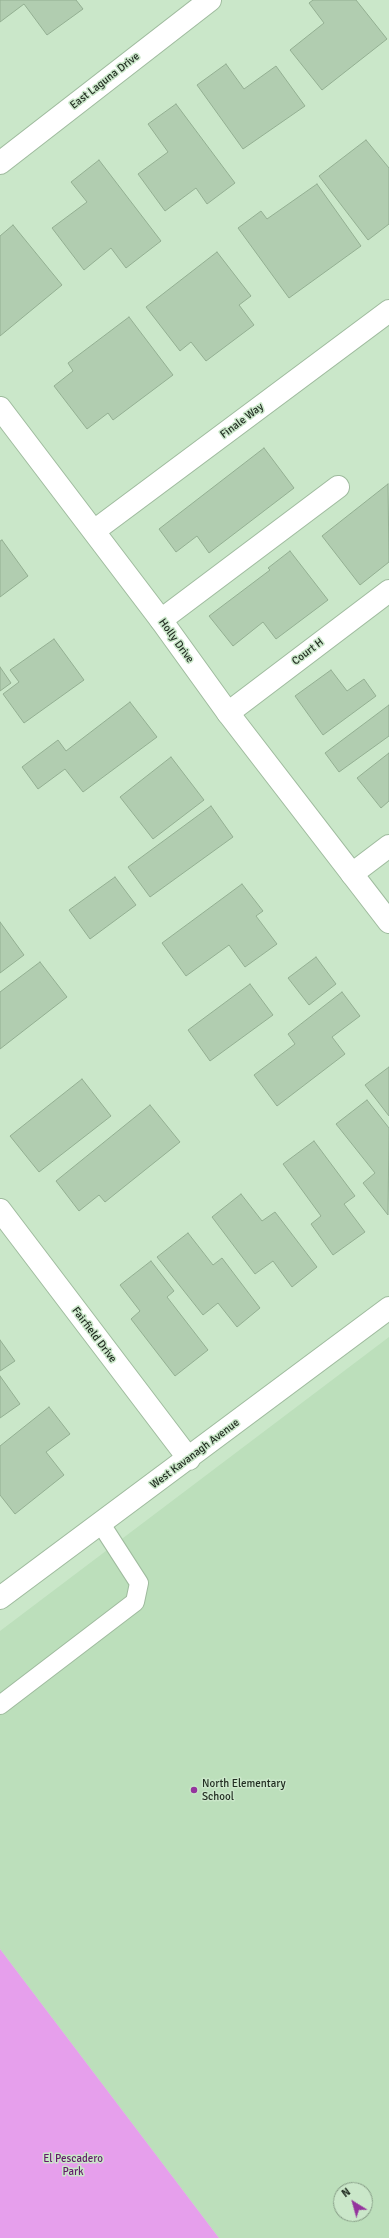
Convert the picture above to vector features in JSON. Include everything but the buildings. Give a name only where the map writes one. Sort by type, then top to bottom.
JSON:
[{"type":"street","name":"East Laguna Drive","points":[[0,163],[210,0]]},
{"type":"street","name":"Finale Way","points":[[94,531],[389,311]]},
{"type":"street","name":"Holly Drive","points":[[0,408],[161,620],[228,713],[389,922]]},
{"type":"street","points":[[161,620],[338,487]]},
{"type":"street","name":"Court H","points":[[228,713],[389,591]]},
{"type":"street","points":[[352,874],[389,846]]},
{"type":"street","name":"Fairfield Drive","points":[[0,1210],[188,1459]]},
{"type":"street","name":"West Kavanagh Avenue","points":[[0,1598],[389,1308]]},
{"type":"lane","points":[[0,1705],[135,1602],[139,1583],[101,1524]]},
{"type":"shaded area","name":"North Elementary School","points":[[389,1337],[389,2238],[219,2238],[0,1949],[0,1631]]},
{"type":"green space","name":"El Pescadero Park","points":[[0,1949],[219,2238],[0,2238]]},
{"type":"place","name":"North Elementary School","points":[[194,1790]]}]
